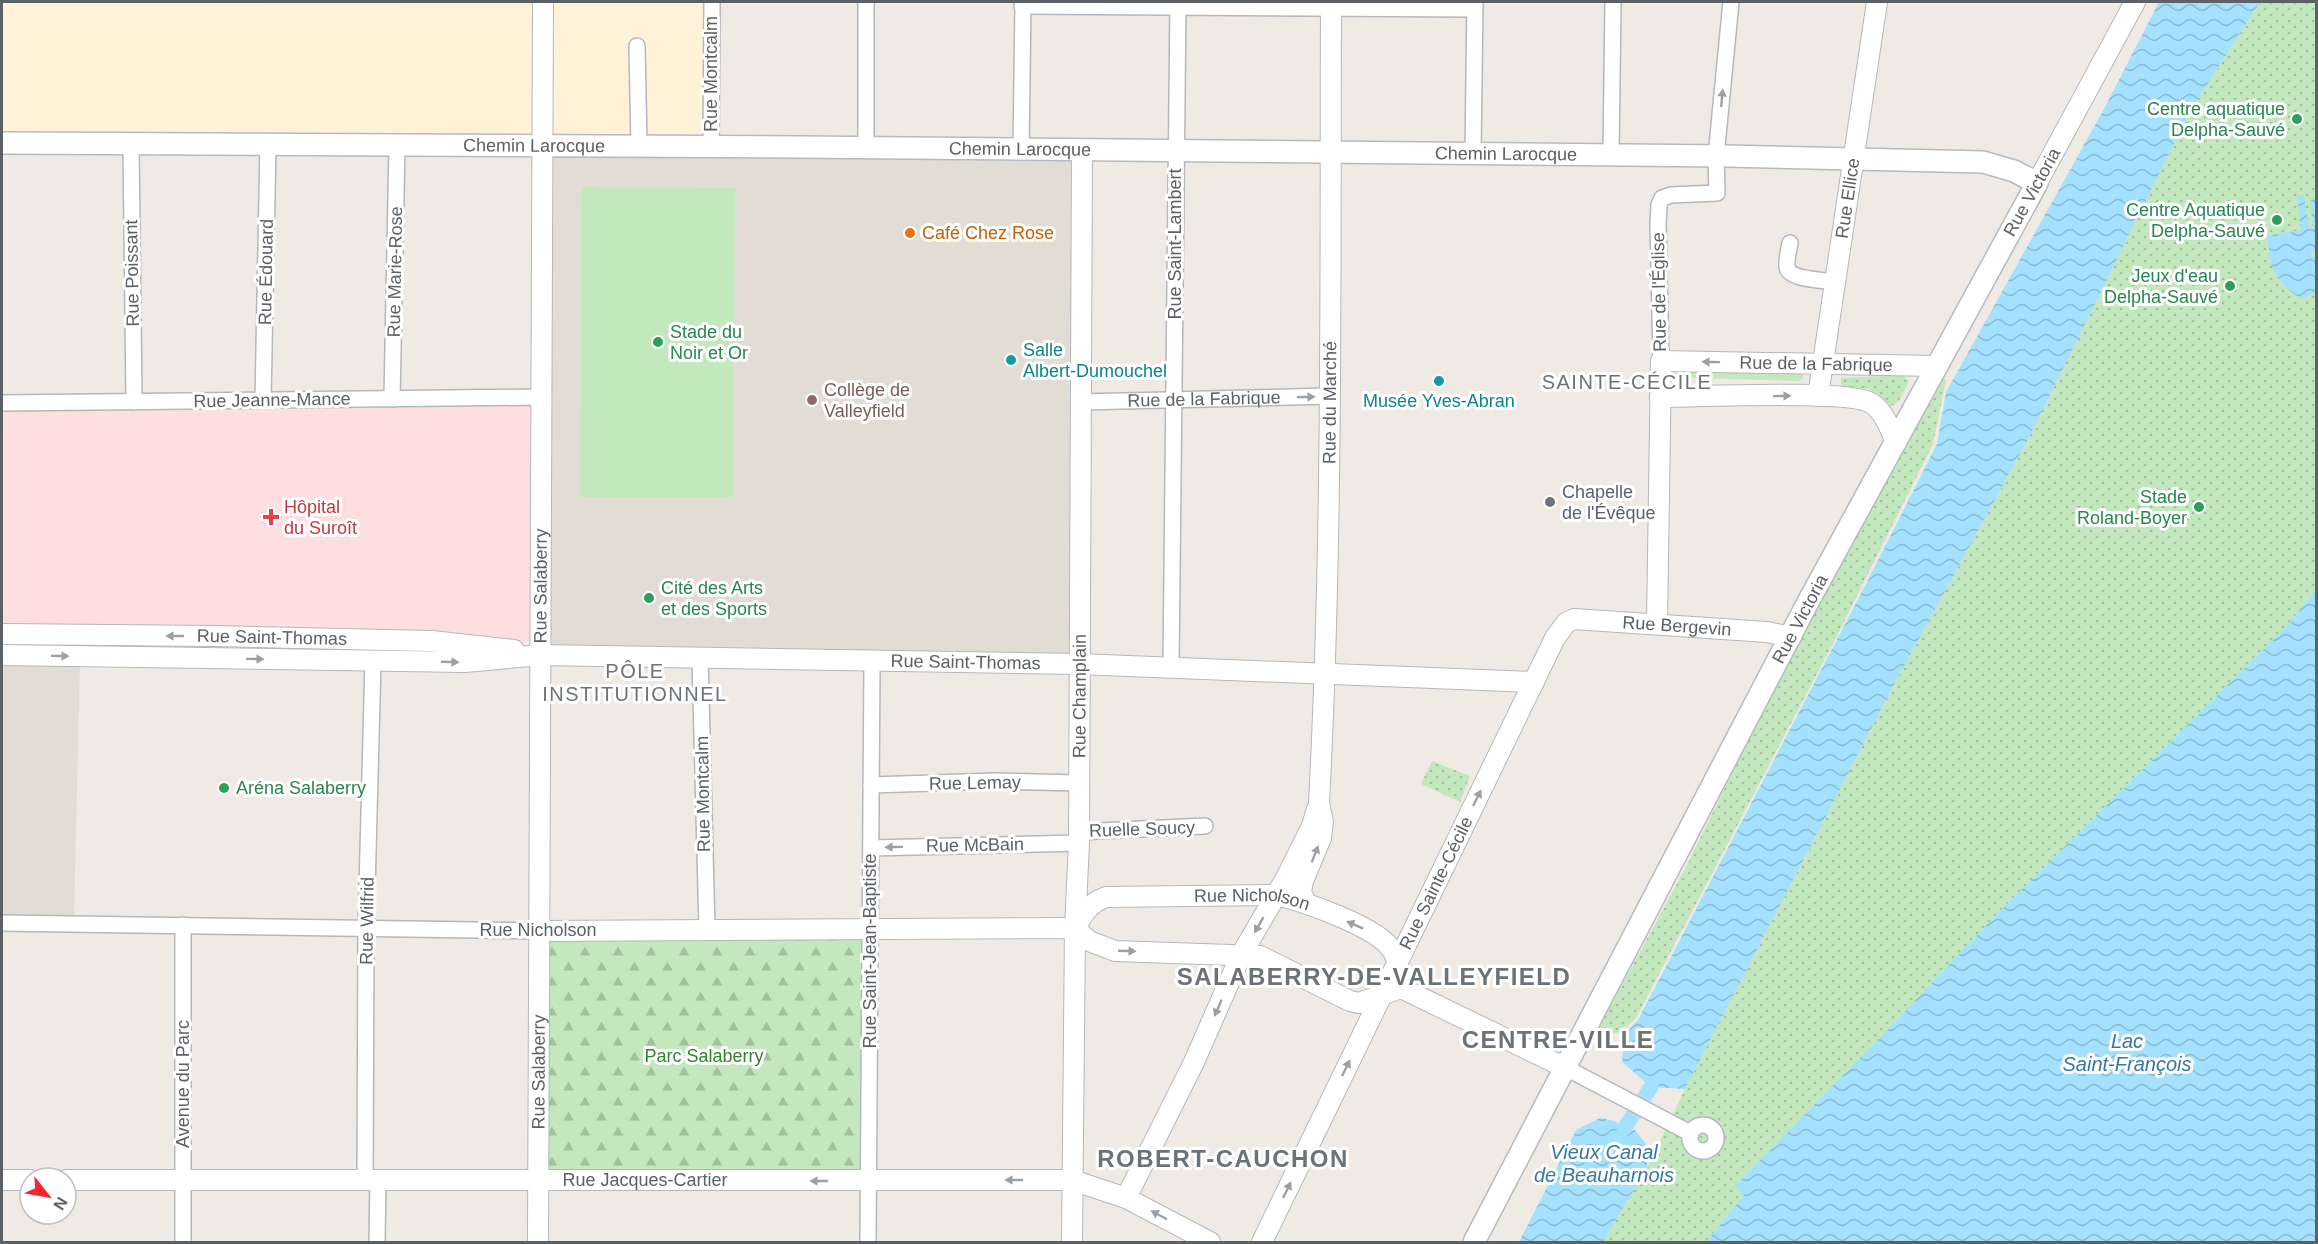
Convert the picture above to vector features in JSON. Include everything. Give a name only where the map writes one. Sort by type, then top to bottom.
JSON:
[{"type":"main road","name":"Chemin Larocque","points":[[2,143],[711,146],[1716,156],[1983,162],[2014,171],[2037,183]]},
{"type":"main road","name":"Rue Victoria","points":[[1474,1242],[1791,637],[2037,183]]},
{"type":"street","name":"Rue Salaberry","points":[[538,1242],[543,2]]},
{"type":"street","name":"Rue Montcalm","points":[[711,146],[712,2]]},
{"type":"street","points":[[866,2],[866,148]]},
{"type":"street","points":[[1611,155],[1612,2]]},
{"type":"street","points":[[1716,156],[1731,2]]},
{"type":"street","name":"Rue Ellice","points":[[1818,396],[1877,2]]},
{"type":"street","name":"Rue Victoria","points":[[2037,183],[2135,2]]},
{"type":"street","points":[[1021,149],[1023,4],[1474,5],[1473,154]]},
{"type":"street","name":"Rue Saint-Lambert","points":[[1171,668],[1178,4]]},
{"type":"street","name":"Rue du Marché","points":[[1126,1198],[1194,1062],[1241,955],[1312,826],[1319,803],[1326,674],[1330,396],[1331,5]]},
{"type":"street","points":[[637,46],[639,146]]},
{"type":"street","name":"Rue Poissant","points":[[130,144],[134,402]]},
{"type":"street","name":"Rue Édouard","points":[[263,400],[268,144]]},
{"type":"street","name":"Rue Marie-Rose","points":[[392,399],[397,145]]},
{"type":"street","name":"Rue Champlain","points":[[1072,1242],[1075,928],[1079,837],[1082,150]]},
{"type":"street","name":"Rue de l'Église","points":[[1657,624],[1661,361],[1659,205],[1662,198],[1671,195],[1717,193],[1716,156]]},
{"type":"street","points":[[1790,243],[1787,268],[1790,273],[1796,277],[1835,282]]},
{"type":"street","name":"Rue de la Fabrique","points":[[1661,361],[1937,366]]},
{"type":"street","name":"Rue de la Fabrique","points":[[1080,402],[1330,396]]},
{"type":"street","name":"Rue de la Fabrique","points":[[1660,397],[1818,396],[1854,398],[1871,403],[1883,415],[1896,442]]},
{"type":"street","name":"Rue Jeanne-Mance","points":[[2,403],[542,397]]},
{"type":"street","name":"Rue Bergevin","points":[[1566,623],[1574,619],[1657,624],[1791,637]]},
{"type":"street","name":"Rue Sainte-Cécile","points":[[1262,1242],[1555,638],[1566,623]]},
{"type":"street","name":"Rue Saint-Thomas","points":[[2,634],[432,641],[500,647],[541,655]]},
{"type":"street","name":"Rue Saint-Thomas","points":[[2,654],[465,662],[541,655],[872,660],[1078,664],[1534,682]]},
{"type":"street","name":"Rue Montcalm","points":[[700,657],[707,930]]},
{"type":"street","name":"Rue Saint-Jean-Baptiste","points":[[868,1242],[872,660]]},
{"type":"street","name":"Rue Wilfrid","points":[[373,661],[366,928],[371,1181],[377,1242]]},
{"type":"street","name":"Rue Lemay","points":[[871,785],[995,781],[1078,783]]},
{"type":"street","name":"Rue du Marché","points":[[1306,903],[1301,892],[1303,881],[1321,838],[1323,822],[1319,803]]},
{"type":"street","name":"Ruelle Soucy","points":[[1079,837],[1205,826]]},
{"type":"street","name":"Rue McBain","points":[[871,848],[1079,837]]},
{"type":"street","name":"Rue Nicholson","points":[[2,923],[540,931],[1075,928],[1085,910],[1094,902],[1106,897],[1276,895],[1306,903],[1376,934],[1388,944],[1398,961]]},
{"type":"street","name":"Avenue du Parc","points":[[183,926],[183,1242]]},
{"type":"street","points":[[1075,928],[1089,941],[1115,951],[1260,956],[1350,1001],[1359,1003],[1401,988],[1566,1068],[1690,1133]]},
{"type":"street","points":[[1398,961],[1398,980],[1401,988]]},
{"type":"street","points":[[2,1180],[18,1180]]},
{"type":"street","name":"Rue Jacques-Cartier","points":[[78,1180],[538,1182],[1072,1180],[1126,1198],[1210,1242]]},
{"type":"shaded area","points":[[2,2],[539,4],[539,2],[704,2],[702,136],[2,133]]},
{"type":"shaded area","name":"Collège de Valleyfield","points":[[549,150],[1079,151],[1074,659],[545,650]]},
{"type":"shaded area","name":"Hôpital du Suroît","points":[[542,397],[540,641],[2,630],[2,403]]},
{"type":"shaded area","points":[[2,661],[80,661],[74,918],[2,916]]},
{"type":"green space","points":[[2260,2],[2316,2],[2316,590],[2286,627],[1993,918],[1897,1021],[1735,1186],[1745,1194],[1706,1242],[1603,1242],[1647,1168],[1685,1089],[1896,681],[2031,434],[2189,113]]},
{"type":"green space","name":"Stade du Noir et Or","points":[[582,187],[735,188],[733,497],[580,497]]},
{"type":"green space","points":[[1676,370],[1802,373],[1804,377],[1799,381],[1669,377],[1668,372]]},
{"type":"green space","points":[[1930,371],[1946,380],[1933,444],[1838,634],[1636,1018],[1621,1032],[1594,1037],[1687,865]]},
{"type":"green space","points":[[1904,375],[1909,381],[1899,401],[1890,407],[1870,389],[1841,386],[1841,378]]},
{"type":"green space","points":[[1432,761],[1470,776],[1460,802],[1421,784]]},
{"type":"green space","name":"Parc Salaberry","points":[[870,929],[868,1181],[538,1182],[540,931]]},
{"type":"water","points":[[2159,2],[2260,2],[2189,113],[2031,434],[1896,681],[1685,1089],[1651,1087],[1622,1062],[1625,1034],[1638,1020],[1937,444],[1946,392],[2104,109]]},
{"type":"water","points":[[2304,195],[2309,229],[2313,228],[2310,200],[2316,199],[2316,251],[2312,252],[2312,257],[2316,257],[2316,291],[2305,298],[2299,298],[2283,284],[2274,271],[2268,236],[2301,230],[2297,196]]},
{"type":"water","name":"Lac Saint-François","points":[[2316,590],[2316,1242],[1706,1242],[1744,1195],[1735,1186],[1993,918],[2286,627]]},
{"type":"water","name":"Vieux Canal de Beauharnois","points":[[1600,1118],[1615,1121],[1624,1129],[1635,1130],[1647,1145],[1647,1168],[1603,1242],[1519,1242],[1576,1130]]},
{"type":"waterway","points":[[1624,1129],[1651,1087]]},
{"type":"place","name":"Centre aquatique Delpha-Sauvé","points":[[2297,119]]},
{"type":"place","name":"Centre Aquatique Delpha-Sauvé","points":[[2277,220]]},
{"type":"place","name":"Café Chez Rose","points":[[910,233]]},
{"type":"place","name":"Jeux d'eau Delpha-Sauvé","points":[[2230,286]]},
{"type":"place","name":"Stade du Noir et Or","points":[[658,342]]},
{"type":"place","name":"Salle Albert-Dumouchel","points":[[1011,360]]},
{"type":"place","name":"Musée Yves-Abran","points":[[1439,381]]},
{"type":"place","name":"Collège de Valleyfield","points":[[812,400]]},
{"type":"place","name":"Chapelle de l'Évêque","points":[[1550,502]]},
{"type":"place","name":"Stade Roland-Boyer","points":[[2199,507]]},
{"type":"place","name":"Hôpital du Suroît","points":[[271,517]]},
{"type":"place","name":"Cité des Arts et des Sports","points":[[649,598]]},
{"type":"place","name":"Aréna Salaberry","points":[[224,788]]},
{"type":"district","name":"SAINTE-CÉCILE","points":[[1627,382]]},
{"type":"district","name":"PÔLE INSTITUTIONNEL","points":[[635,682]]},
{"type":"district","name":"SALABERRY-DE-VALLEYFIELD","points":[[1374,977]]},
{"type":"district","name":"CENTRE-VILLE","points":[[1558,1040]]},
{"type":"district","name":"ROBERT-CAUCHON","points":[[1223,1159]]}]
